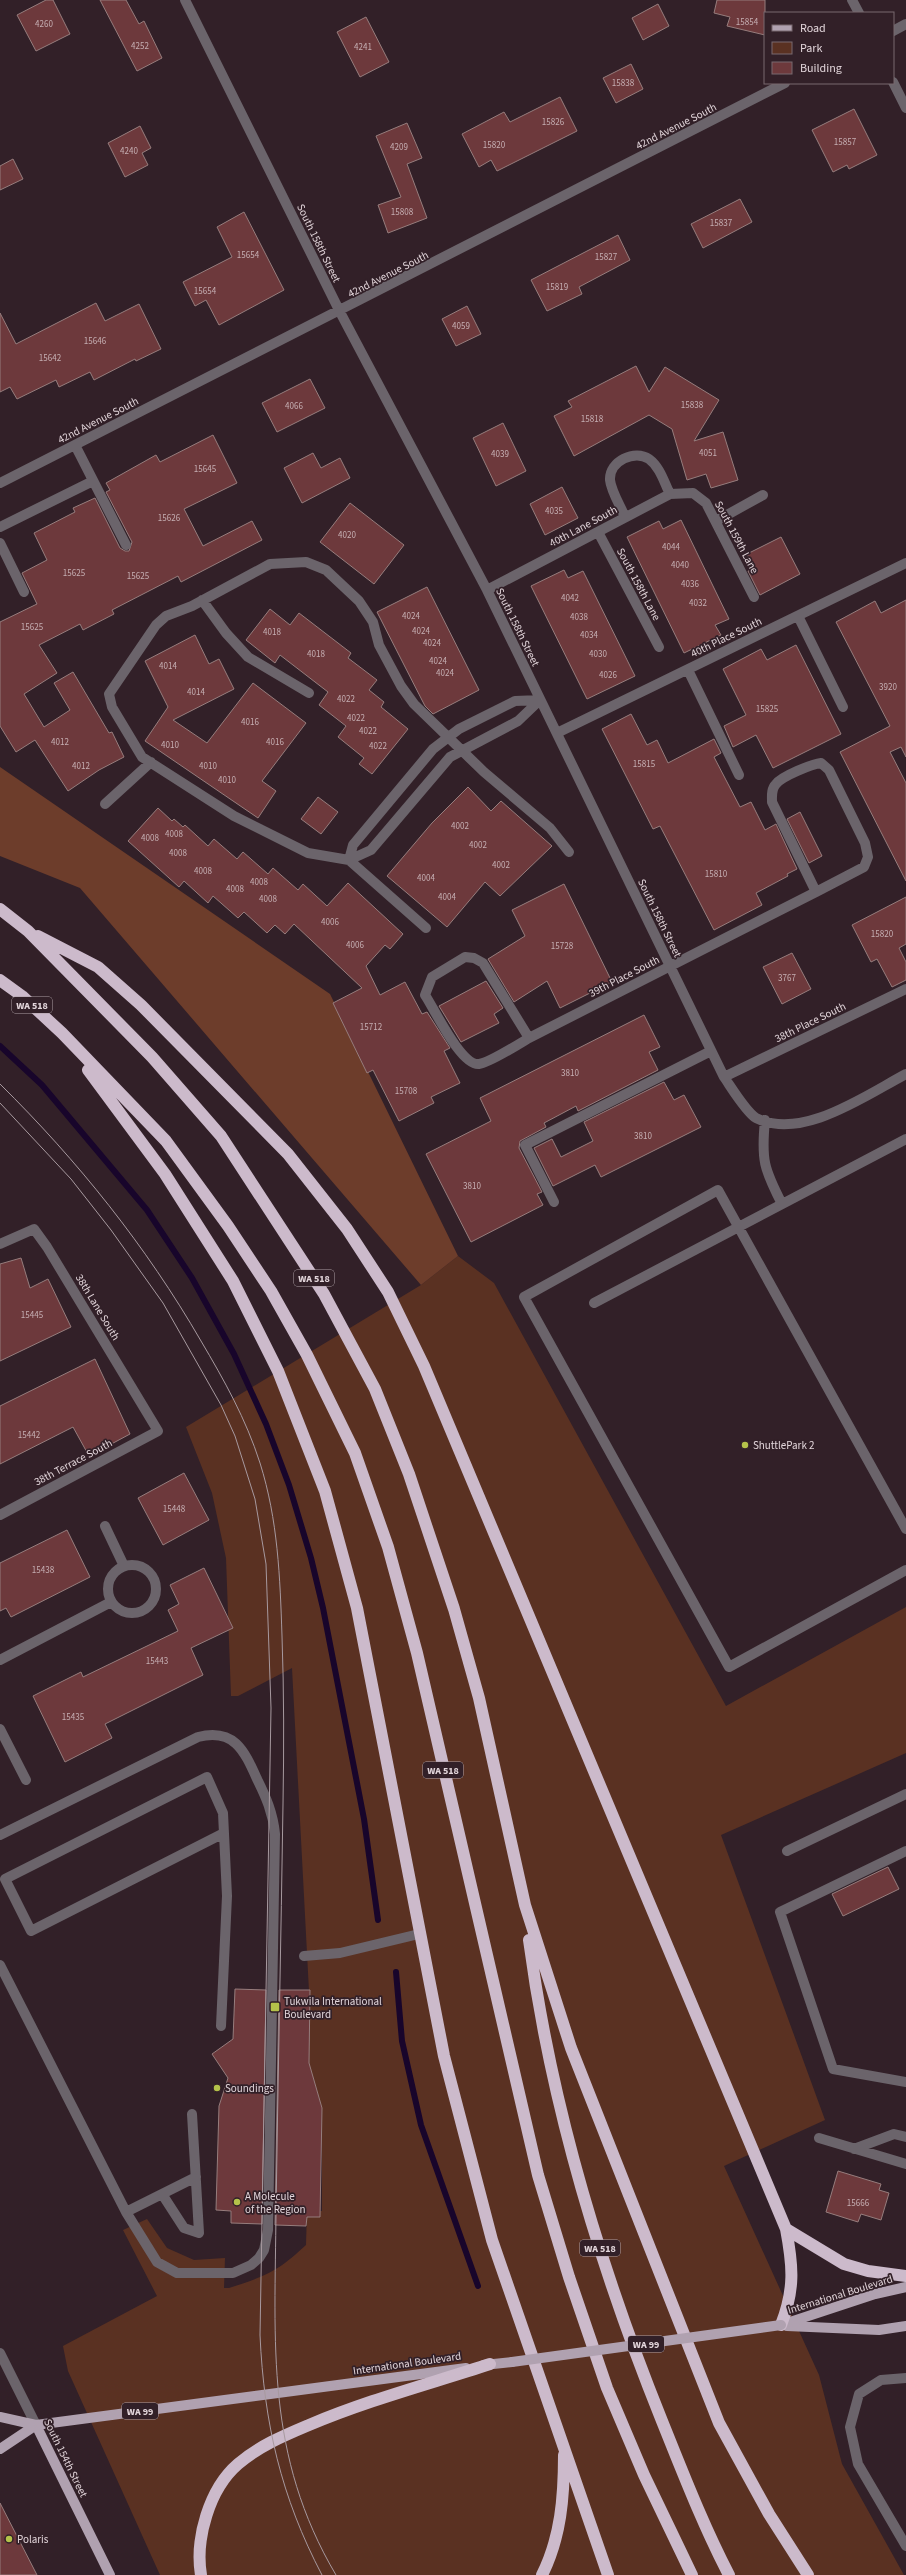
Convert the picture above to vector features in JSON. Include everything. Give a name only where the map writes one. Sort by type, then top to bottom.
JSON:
[{"type":"highway","name":"WA 518","points":[[0,909],[28,931],[152,1057],[221,1136],[324,1294],[375,1389],[410,1474],[454,1610],[478,1698],[525,1906],[536,1993],[572,2158],[627,2333],[707,2532],[728,2575]]},
{"type":"highway","points":[[28,931],[98,967],[141,1006],[215,1080],[288,1154],[347,1229],[388,1292],[424,1366],[786,2229],[792,2267],[792,2288],[781,2325]]},
{"type":"highway","name":"WA 518","points":[[0,980],[22,996],[62,1033],[166,1141],[228,1226],[271,1291],[304,1349],[355,1453],[388,1547],[417,1653],[538,2175],[568,2277],[607,2388],[644,2475],[692,2575]]},
{"type":"highway","points":[[62,1033],[165,1174],[233,1281],[278,1371],[325,1490],[357,1608],[444,2056],[492,2240],[564,2444],[608,2575]]},
{"type":"highway","points":[[525,1906],[571,2048],[719,2423],[769,2514],[808,2575]]},
{"type":"highway","points":[[786,2229],[844,2264],[868,2271],[906,2276]]},
{"type":"highway","points":[[201,2575],[198,2562],[204,2522],[218,2490],[236,2465],[259,2448],[341,2412],[490,2364]]},
{"type":"highway","points":[[542,2575],[559,2528],[564,2493],[564,2444]]},
{"type":"main road","name":"International Boulevard","points":[[781,2325],[875,2294],[906,2287]]},
{"type":"main road","name":"International Boulevard","points":[[0,2417],[36,2425],[781,2325],[880,2330],[906,2326]]},
{"type":"main road","name":"International Boulevard","points":[[0,2449],[36,2425]]},
{"type":"main road","name":"South 154th Street","points":[[36,2425],[110,2575]]},
{"type":"street","name":"South 158th Street","points":[[185,0],[340,312],[487,590],[724,1077],[755,1117],[765,1120],[796,1123],[819,1119],[906,1074]]},
{"type":"street","points":[[852,0],[858,12]]},
{"type":"street","points":[[894,30],[906,24]]},
{"type":"street","name":"42nd Avenue South","points":[[0,483],[340,312],[783,84]]},
{"type":"street","points":[[894,84],[906,108]]},
{"type":"street","points":[[75,446],[126,545]]},
{"type":"street","points":[[625,517],[610,479],[614,467],[623,458],[636,455],[648,458],[657,468],[670,494]]},
{"type":"street","points":[[0,528],[93,481]]},
{"type":"street","name":"40th Lane South","points":[[487,590],[670,494],[693,493]]},
{"type":"street","name":"South 159th Lane","points":[[693,493],[706,503],[754,597]]},
{"type":"street","points":[[716,521],[763,495]]},
{"type":"street","name":"South 158th Lane","points":[[598,532],[659,647]]},
{"type":"street","points":[[0,543],[24,592]]},
{"type":"street","points":[[426,928],[349,860],[301,850],[234,816],[142,757],[112,707],[109,694],[156,625],[166,616],[202,600],[270,564],[306,562],[326,570],[359,601],[373,622],[379,645],[401,686],[414,704],[484,772],[550,828],[568,852]]},
{"type":"street","name":"40th Place South","points":[[557,733],[906,563]]},
{"type":"street","points":[[202,600],[226,633],[248,657],[309,693]]},
{"type":"street","points":[[798,616],[843,707]]},
{"type":"street","points":[[688,670],[739,775]]},
{"type":"street","points":[[349,860],[353,845],[433,749],[459,729],[515,701],[540,700]]},
{"type":"street","points":[[349,860],[370,850],[450,757],[518,721],[540,700]]},
{"type":"street","points":[[105,804],[151,762]]},
{"type":"street","name":"39th Place South","points":[[529,1038],[483,963],[474,958],[465,957],[432,977],[427,985],[426,995],[462,1054],[471,1063],[480,1064],[529,1038],[816,892],[864,867],[868,857],[865,843],[832,776],[821,763],[813,764],[776,783],[772,791],[772,802],[816,892]]},
{"type":"street","name":"38th Place South","points":[[724,1077],[906,989]]},
{"type":"street","points":[[554,1202],[524,1145],[711,1051]]},
{"type":"street","points":[[765,1120],[762,1153],[764,1166],[782,1204]]},
{"type":"street","points":[[594,1303],[906,1139]]},
{"type":"street","points":[[906,1529],[718,1190],[524,1297],[729,1668],[906,1570]]},
{"type":"street","name":"38th Lane South","points":[[0,1244],[34,1229],[47,1247],[158,1431]]},
{"type":"street","name":"38th Terrace South","points":[[0,1515],[158,1431]]},
{"type":"street","points":[[104,1526],[124,1566]]},
{"type":"street","points":[[132,1565],[145,1568],[152,1576],[155,1593],[147,1608],[138,1612],[128,1613],[118,1609],[111,1602],[108,1593],[108,1582],[112,1574],[124,1566],[132,1565]]},
{"type":"street","points":[[0,1660],[111,1602]]},
{"type":"street","points":[[0,1730],[26,1780]]},
{"type":"street","points":[[0,1836],[198,1737],[207,1735],[226,1737],[242,1748],[268,1802],[275,1834],[268,2230],[264,2250],[252,2265],[233,2273],[176,2273],[157,2262],[126,2212],[0,1965]]},
{"type":"street","points":[[221,2026],[227,1896],[224,1833],[223,1813],[207,1778],[5,1878],[31,1931],[224,1833]]},
{"type":"street","points":[[787,1851],[906,1794]]},
{"type":"street","points":[[906,1852],[780,1912],[833,2069],[906,2082]]},
{"type":"street","points":[[304,1956],[340,1953],[420,1934]]},
{"type":"street","points":[[162,2194],[184,2228],[199,2233],[192,2114]]},
{"type":"street","points":[[854,2149],[894,2134],[906,2137]]},
{"type":"street","points":[[819,2138],[906,2164]]},
{"type":"street","points":[[126,2212],[196,2177]]},
{"type":"street","name":"South 154th Street","points":[[0,2353],[36,2425]]},
{"type":"street","points":[[906,2378],[881,2380],[859,2394],[850,2427],[858,2464],[906,2546]]},
{"type":"green space","points":[[458,1256],[494,1283],[726,1706],[906,1607],[906,1753],[721,1835],[825,2120],[724,2166],[819,2375],[842,2464],[904,2575],[160,2575],[68,2371],[63,2346],[157,2296],[123,2230],[147,2219],[167,2248],[194,2260],[225,2258],[224,2288],[229,2288],[253,2280],[270,2272],[296,2254],[306,2245],[307,2211],[322,2211],[322,2108],[309,2065],[309,1991],[292,1668],[238,1696],[231,1696],[226,1558],[212,1493],[186,1427],[421,1285]]},
{"type":"shaded area","points":[[0,767],[330,994],[458,1256],[421,1285],[80,888],[0,856]]},
{"type":"building","points":[[46,0],[53,0],[70,34],[36,51],[17,15]]},
{"type":"building","points":[[100,0],[126,0],[139,24],[144,21],[162,58],[137,71]]},
{"type":"building","points":[[717,0],[765,0],[764,35],[727,26],[730,17],[714,13]]},
{"type":"building","points":[[658,4],[669,26],[643,40],[632,18]]},
{"type":"building","points":[[366,17],[389,62],[360,77],[337,32]]},
{"type":"building","points":[[631,64],[643,89],[616,103],[603,78]]},
{"type":"building","points":[[560,97],[577,131],[497,171],[491,160],[479,167],[462,134],[504,112],[510,122]]},
{"type":"building","points":[[854,109],[877,155],[849,169],[847,165],[833,172],[812,130]]},
{"type":"building","points":[[407,123],[422,158],[407,164],[427,218],[388,233],[378,205],[401,197],[376,136]]},
{"type":"building","points":[[140,126],[151,148],[142,153],[148,165],[125,177],[108,143]]},
{"type":"building","points":[[13,159],[23,179],[0,190],[0,166]]},
{"type":"building","points":[[740,199],[752,222],[703,248],[691,224]]},
{"type":"building","points":[[244,212],[284,290],[219,325],[206,300],[195,306],[183,282],[232,257],[217,227]]},
{"type":"building","points":[[618,235],[630,260],[579,287],[582,294],[547,311],[531,280]]},
{"type":"building","points":[[96,303],[105,321],[139,304],[161,349],[136,361],[135,359],[94,380],[90,372],[59,387],[56,380],[17,399],[10,387],[0,392],[0,313],[16,344]]},
{"type":"building","points":[[467,306],[481,334],[456,346],[442,319]]},
{"type":"building","points":[[636,366],[649,392],[665,367],[719,400],[694,441],[723,432],[738,480],[711,488],[706,474],[687,480],[672,429],[649,415],[574,456],[554,416],[572,407],[568,401]]},
{"type":"building","points":[[310,379],[325,408],[277,432],[262,403]]},
{"type":"building","points":[[503,423],[526,471],[496,486],[473,438]]},
{"type":"building","points":[[213,435],[237,483],[184,509],[203,546],[252,521],[262,540],[181,582],[178,576],[112,610],[114,614],[83,630],[80,624],[39,645],[57,673],[24,694],[44,727],[70,710],[54,683],[73,672],[109,733],[112,732],[124,757],[99,770],[68,791],[35,740],[16,752],[0,726],[0,622],[37,604],[22,573],[47,560],[34,533],[75,512],[73,508],[95,498],[120,548],[125,551],[129,551],[132,542],[106,492],[110,490],[106,483],[156,455],[160,462]]},
{"type":"building","points":[[313,453],[321,468],[340,458],[350,478],[302,503],[284,468]]},
{"type":"building","points":[[562,487],[578,518],[545,535],[530,504]]},
{"type":"building","points":[[350,503],[404,545],[374,584],[320,542]]},
{"type":"building","points":[[681,520],[729,619],[715,625],[721,635],[684,653],[627,537],[659,521],[663,529]]},
{"type":"building","points":[[781,537],[800,574],[760,595],[748,571],[754,568],[747,554]]},
{"type":"building","points":[[564,570],[568,578],[583,571],[635,676],[587,699],[531,586]]},
{"type":"building","points":[[427,587],[479,690],[433,714],[425,706],[377,612]]},
{"type":"building","points":[[906,600],[906,757],[901,747],[890,752],[906,783],[906,881],[840,752],[890,726],[836,622],[875,601],[881,613]]},
{"type":"building","points":[[270,609],[290,625],[299,613],[351,653],[348,658],[377,680],[369,690],[384,702],[381,707],[408,729],[372,774],[359,764],[364,758],[338,737],[346,726],[319,705],[328,692],[280,655],[275,663],[246,640]]},
{"type":"building","points":[[195,635],[209,664],[219,659],[234,689],[173,720],[207,743],[253,683],[306,723],[262,781],[276,791],[258,818],[145,741],[168,707],[145,661]]},
{"type":"building","points":[[796,645],[841,734],[773,768],[756,735],[733,747],[724,726],[746,715],[723,669],[761,649],[767,660]]},
{"type":"building","points":[[631,714],[647,745],[657,740],[668,763],[714,739],[721,753],[714,757],[740,807],[751,802],[765,830],[776,824],[797,869],[787,874],[788,876],[756,893],[762,905],[714,930],[660,826],[653,829],[602,729]]},
{"type":"building","points":[[468,787],[491,811],[501,801],[552,846],[500,896],[485,882],[447,927],[387,876],[432,823]]},
{"type":"building","points":[[318,797],[338,812],[321,834],[301,819]]},
{"type":"building","points":[[158,808],[172,821],[174,819],[183,827],[185,825],[208,846],[214,839],[237,859],[243,852],[268,874],[273,868],[298,890],[303,884],[327,906],[348,883],[403,934],[390,949],[385,945],[366,966],[380,995],[405,982],[422,1014],[427,1012],[450,1048],[444,1051],[460,1083],[431,1097],[434,1103],[399,1121],[373,1070],[367,1073],[333,1003],[362,988],[294,924],[285,934],[275,925],[267,933],[244,912],[238,918],[213,896],[208,903],[184,881],[179,887],[128,841]]},
{"type":"building","points":[[800,812],[822,856],[809,863],[787,819]]},
{"type":"building","points":[[564,884],[612,982],[560,1008],[547,981],[514,1002],[488,959],[525,936],[512,910]]},
{"type":"building","points":[[906,897],[906,944],[899,948],[906,962],[906,980],[892,987],[877,959],[871,962],[852,925]]},
{"type":"building","points":[[792,953],[811,989],[782,1004],[763,967]]},
{"type":"building","points":[[486,981],[503,1008],[494,1014],[499,1023],[461,1042],[439,1006]]},
{"type":"building","points":[[644,1015],[660,1047],[649,1052],[658,1070],[578,1111],[576,1106],[544,1123],[546,1127],[520,1141],[519,1148],[542,1192],[537,1194],[543,1205],[471,1242],[426,1154],[491,1121],[480,1098]]},
{"type":"building","points":[[664,1082],[674,1100],[684,1095],[701,1127],[601,1177],[595,1165],[553,1186],[534,1148],[552,1139],[561,1157],[593,1141],[584,1122]]},
{"type":"building","points":[[21,1258],[30,1288],[48,1279],[71,1327],[0,1361],[0,1264]]},
{"type":"building","points":[[95,1359],[130,1434],[89,1456],[73,1427],[0,1464],[0,1406]]},
{"type":"building","points":[[184,1473],[209,1520],[163,1545],[138,1498]]},
{"type":"building","points":[[67,1530],[90,1577],[11,1617],[6,1608],[0,1611],[0,1563]]},
{"type":"building","points":[[204,1568],[233,1628],[191,1648],[203,1675],[105,1724],[112,1738],[65,1762],[33,1696],[81,1672],[83,1677],[178,1631],[168,1610],[179,1604],[170,1585]]},
{"type":"building","points":[[888,1867],[899,1889],[843,1916],[832,1894]]},
{"type":"building","points":[[235,1989],[266,1990],[262,2224],[231,2223],[231,2211],[216,2210],[219,2106],[228,2078],[212,2054],[233,2039]]},
{"type":"building","points":[[279,1990],[310,1990],[309,2063],[322,2108],[320,2217],[307,2217],[306,2226],[275,2225]]},
{"type":"building","points":[[838,2171],[881,2184],[879,2190],[889,2193],[881,2220],[861,2214],[858,2222],[826,2212]]},
{"type":"building","name":"Polaris","points":[[0,2503],[37,2575],[0,2575]]},
{"type":"waterway","points":[[0,1046],[42,1085],[147,1210],[192,1278],[234,1354],[266,1424],[289,1485],[311,1558],[323,1608],[364,1819],[378,1920]]},
{"type":"waterway","points":[[396,1972],[402,2041],[421,2125],[478,2286]]},
{"type":"tram line","points":[[0,1084],[57,1143],[109,1206],[134,1238],[180,1306],[234,1400],[260,1463],[271,1506],[279,1570],[283,1699],[275,2260],[276,2353],[279,2398],[286,2442],[297,2486],[313,2530],[336,2575]]},
{"type":"tram line","points":[[0,1103],[71,1179],[111,1230],[163,1303],[221,1405],[235,1436],[255,1499],[266,1564],[271,1708],[260,2335],[266,2399],[277,2459],[285,2488],[296,2517],[322,2575]]},
{"type":"place","name":"ShuttlePark 2","points":[[745,1445]]},
{"type":"place","name":"Tukwila International Boulevard","points":[[275,2007]]},
{"type":"place","name":"Soundings","points":[[217,2088]]},
{"type":"place","name":"A Molecule of the Region","points":[[237,2202]]},
{"type":"place","name":"Polaris","points":[[9,2539]]}]
